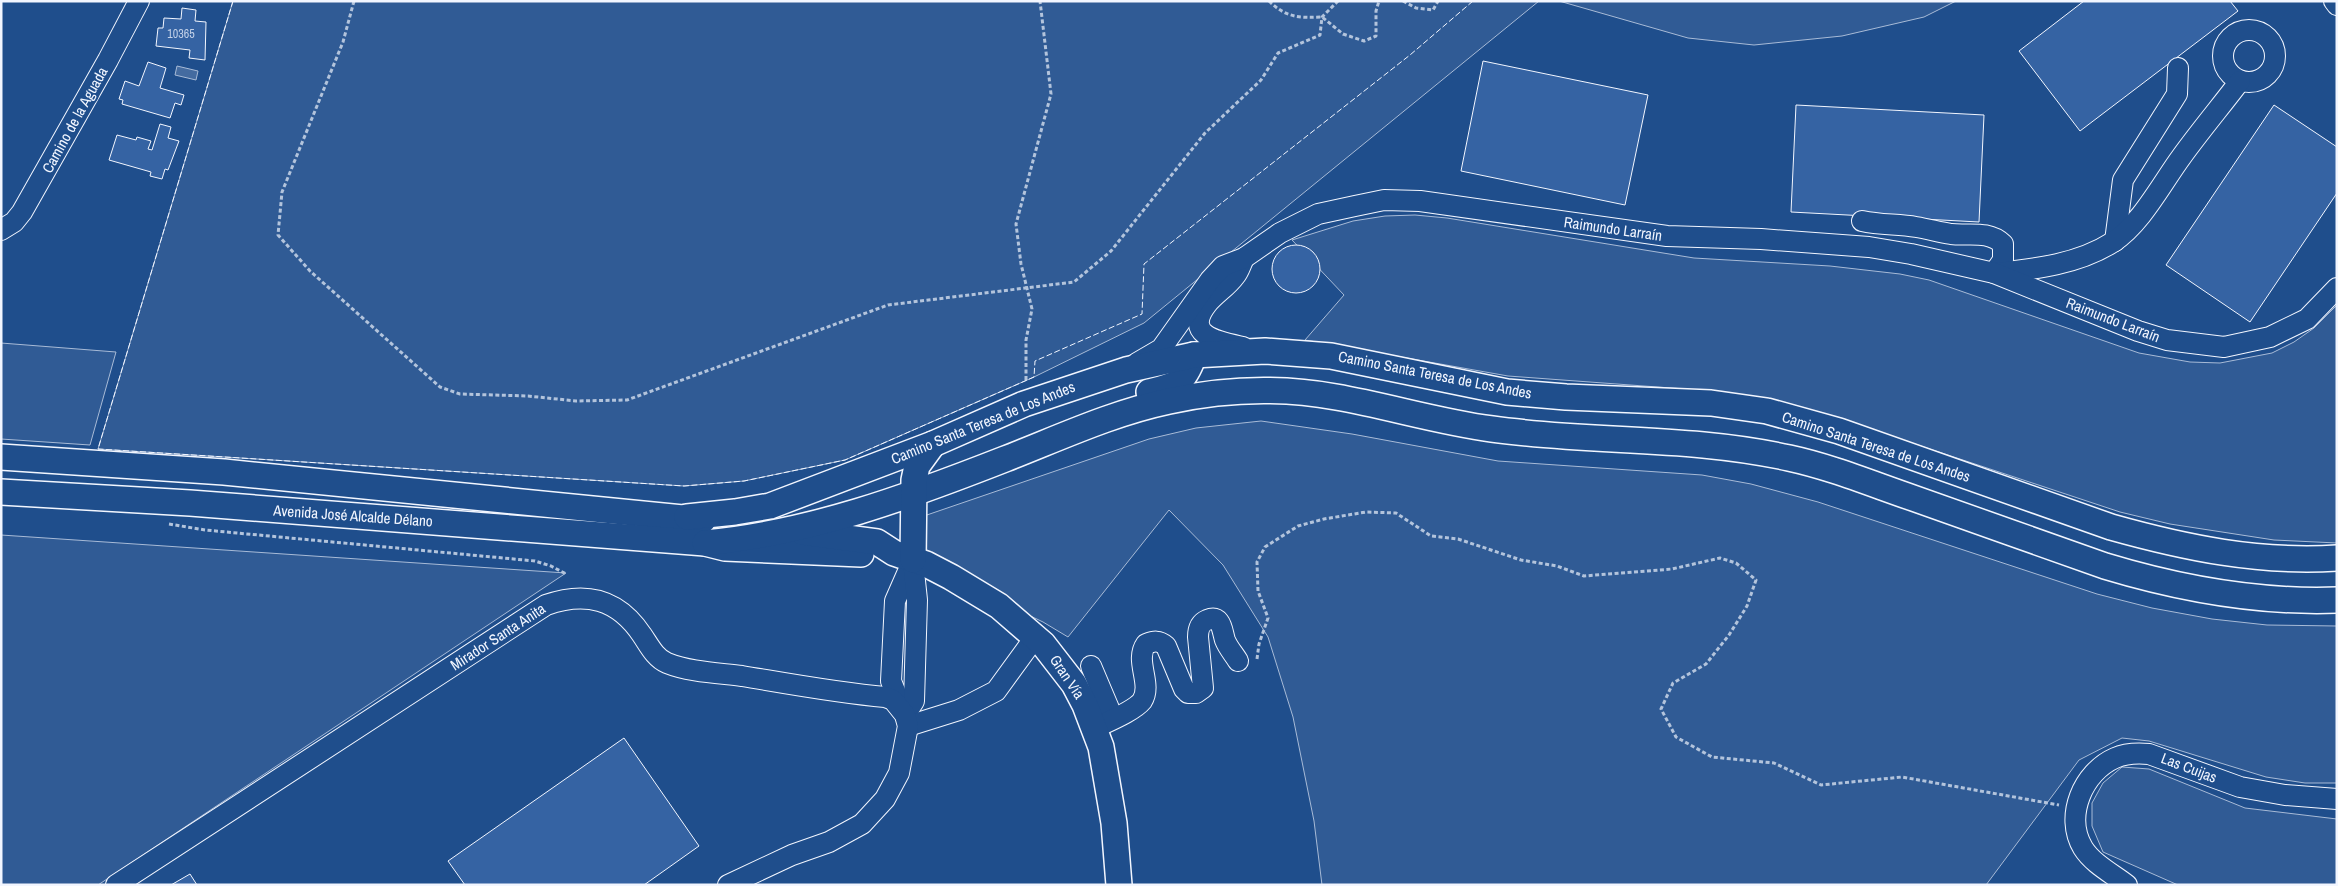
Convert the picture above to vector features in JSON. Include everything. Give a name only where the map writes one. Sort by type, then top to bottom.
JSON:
[{"type":"main road","name":"Camino Santa Teresa de Los Andes","points":[[688,517],[770,506],[933,444],[1024,404],[1126,370],[1194,355],[1265,351],[1331,356],[1507,392],[1566,397],[1711,403],[1767,411],[1839,431],[2111,527],[2188,548],[2259,558],[2337,558]]},
{"type":"main road","points":[[1006,458],[1047,428],[1070,416],[1098,405],[1174,386],[1183,380],[1194,355]]},
{"type":"main road","points":[[705,543],[748,539],[790,530],[914,494],[1110,418],[1170,401],[1232,392],[1299,392],[1365,402],[1443,421],[1490,429],[1586,438],[1687,443],[1790,458],[1840,472],[2105,566],[2146,578],[2226,595],[2299,601],[2337,600]]},
{"type":"main road","points":[[705,543],[725,548],[903,556],[917,466],[933,444]]},
{"type":"main road","name":"Avenida José Alcalde Délano","points":[[1,457],[224,472],[688,517]]},
{"type":"main road","name":"Avenida José Alcalde Délano","points":[[1,492],[190,503],[705,543]]},
{"type":"main road","name":"Gran Vía","points":[[688,517],[747,529],[790,530],[877,542],[951,578],[999,606],[1036,636],[1060,663],[1104,723],[1119,885]]},
{"type":"street","name":"Camino de la Aguada","points":[[1,230],[14,222],[22,212],[108,60],[139,1]]},
{"type":"street","points":[[2334,1],[2337,5]]},
{"type":"street","points":[[2115,241],[2123,180],[2177,94],[2178,68]]},
{"type":"street","name":"Raimundo Larraín","points":[[1994,273],[2029,270],[2066,262],[2102,249],[2115,241],[2133,226],[2183,154],[2240,81]]},
{"type":"street","name":"Raimundo Larraín","points":[[1126,370],[1161,349],[1210,280],[1224,266],[1244,258],[1280,233],[1318,214],[1384,200],[1420,201],[1667,236],[1761,239],[1869,247],[1994,273],[2138,332],[2168,340],[2224,347],[2270,337],[2307,319],[2337,288]]},
{"type":"street","points":[[1862,221],[1915,227],[1952,234],[1985,235],[1996,238],[2003,244],[2003,260],[1994,273]]},
{"type":"street","name":"Raimundo Larraín","points":[[1194,355],[1196,318],[1236,275],[1244,258]]},
{"type":"street","points":[[1207,304],[1200,317],[1200,324],[1207,337],[1221,343],[1265,351]]},
{"type":"street","points":[[728,885],[792,856],[830,842],[862,824],[885,800],[899,774],[906,720],[914,701],[918,600],[903,556]]},
{"type":"street","name":"Mirador Santa Anita","points":[[116,885],[546,605],[569,598],[593,600],[614,606],[627,614],[657,656],[665,662],[708,671],[886,698],[893,700],[906,720]]},
{"type":"street","points":[[1091,666],[1104,723],[1141,702],[1145,693],[1142,650],[1153,641],[1162,642],[1166,646],[1184,688],[1188,693],[1196,693],[1204,688],[1198,630],[1204,622],[1211,619],[1218,620],[1222,625],[1225,640],[1238,661]]},
{"type":"street","points":[[906,720],[959,710],[996,691],[1036,636]]},
{"type":"street","name":"Las Cuijas","points":[[2127,885],[2097,863],[2084,850],[2076,832],[2077,808],[2083,789],[2097,770],[2116,758],[2138,753],[2160,756],[2211,778],[2248,788],[2285,795],[2337,799]]},
{"type":"path","points":[[354,1],[343,42],[282,192],[278,235],[310,271],[440,387],[460,394],[528,396],[576,401],[627,400],[888,304],[1074,282],[1111,251],[1205,133],[1261,80],[1278,53],[1320,35],[1322,17],[1338,1]]},
{"type":"path","points":[[1026,380],[1026,340],[1032,309],[1016,224],[1051,94],[1040,1]]},
{"type":"path","points":[[1269,1],[1278,10],[1295,18],[1322,17],[1343,34],[1364,41],[1376,36],[1376,11],[1379,1]]},
{"type":"path","points":[[1403,1],[1416,8],[1434,10],[1438,1]]},
{"type":"path","points":[[1238,661],[1251,666],[1257,663],[1260,644],[1268,618],[1258,590],[1256,575],[1257,562],[1265,547],[1298,526],[1324,519],[1366,512],[1396,513],[1431,536],[1458,539],[1521,560],[1557,566],[1584,576],[1672,569],[1720,558],[1736,563],[1756,580],[1746,606],[1729,635],[1706,664],[1673,683],[1661,709],[1676,737],[1712,757],[1774,763],[1821,785],[1902,776],[2077,808]]},
{"type":"path","points":[[159,523],[205,530],[535,561],[551,566],[566,574]]},
{"type":"shaded area","points":[[233,1],[1539,1],[1144,323],[1034,377],[845,460],[744,481],[684,486],[98,449]]},
{"type":"shaded area","points":[[1559,1],[1956,1],[1924,17],[1842,36],[1754,45],[1688,38]]},
{"type":"shaded area","points":[[177,66],[198,71],[196,80],[175,75]]},
{"type":"shaded area","points":[[1415,215],[1447,218],[1694,258],[1830,266],[1900,274],[1929,280],[2139,353],[2190,362],[2220,363],[2272,353],[2294,342],[2314,328],[2337,305],[2337,543],[2274,540],[2170,524],[2120,512],[1842,420],[1712,391],[1508,376],[1305,340],[1344,295],[1292,240],[1353,221],[1385,216]]},
{"type":"shaded area","points":[[1,343],[116,352],[90,445],[1,439]]},
{"type":"shaded area","points":[[1261,421],[1352,434],[1498,461],[1702,475],[1751,484],[1818,502],[2097,594],[2152,608],[2212,619],[2267,625],[2337,626],[2337,783],[2305,783],[2266,777],[2149,741],[2122,738],[2079,760],[1986,885],[1322,885],[1314,821],[1293,717],[1268,637],[1223,565],[1169,510],[1068,637],[1043,622],[918,562],[921,517],[1149,439],[1196,428]]},
{"type":"shaded area","points":[[1,535],[566,573],[98,885],[1,885]]},
{"type":"shaded area","points":[[2122,767],[2149,769],[2245,808],[2337,819],[2337,885],[2178,885],[2103,852],[2092,826],[2092,803],[2103,783]]},
{"type":"building","points":[[2084,1],[2230,1],[2238,11],[2080,131],[2019,51]]},
{"type":"building","points":[[182,8],[196,10],[195,21],[206,22],[205,60],[189,58],[190,50],[156,46],[158,28],[163,28],[164,18],[181,19]]},
{"type":"building","points":[[1483,61],[1648,95],[1625,205],[1461,171]]},
{"type":"building","points":[[148,62],[166,68],[160,88],[184,95],[181,105],[175,103],[170,118],[122,104],[123,100],[119,99],[125,81],[139,86]]},
{"type":"building","points":[[1796,105],[1984,115],[1979,222],[1791,212]]},
{"type":"building","points":[[2274,105],[2337,147],[2337,193],[2250,322],[2166,265]]},
{"type":"building","points":[[160,124],[171,127],[168,138],[179,141],[168,170],[165,169],[162,179],[150,176],[151,172],[109,160],[117,135],[136,140],[137,137],[151,141],[148,149],[152,150]]},
{"type":"building","points":[[1291,245],[1301,245],[1313,252],[1320,264],[1320,274],[1313,286],[1301,293],[1291,293],[1283,289],[1276,282],[1272,274],[1272,264],[1276,256],[1283,249]]},
{"type":"building","points":[[624,738],[699,846],[644,885],[465,885],[448,861]]},
{"type":"building","points":[[190,874],[197,885],[171,885]]},
{"type":"fence","points":[[233,1],[98,449],[684,486],[744,481],[845,460],[1034,377],[1035,361],[1142,314],[1144,264],[1410,55],[1473,1]]}]
